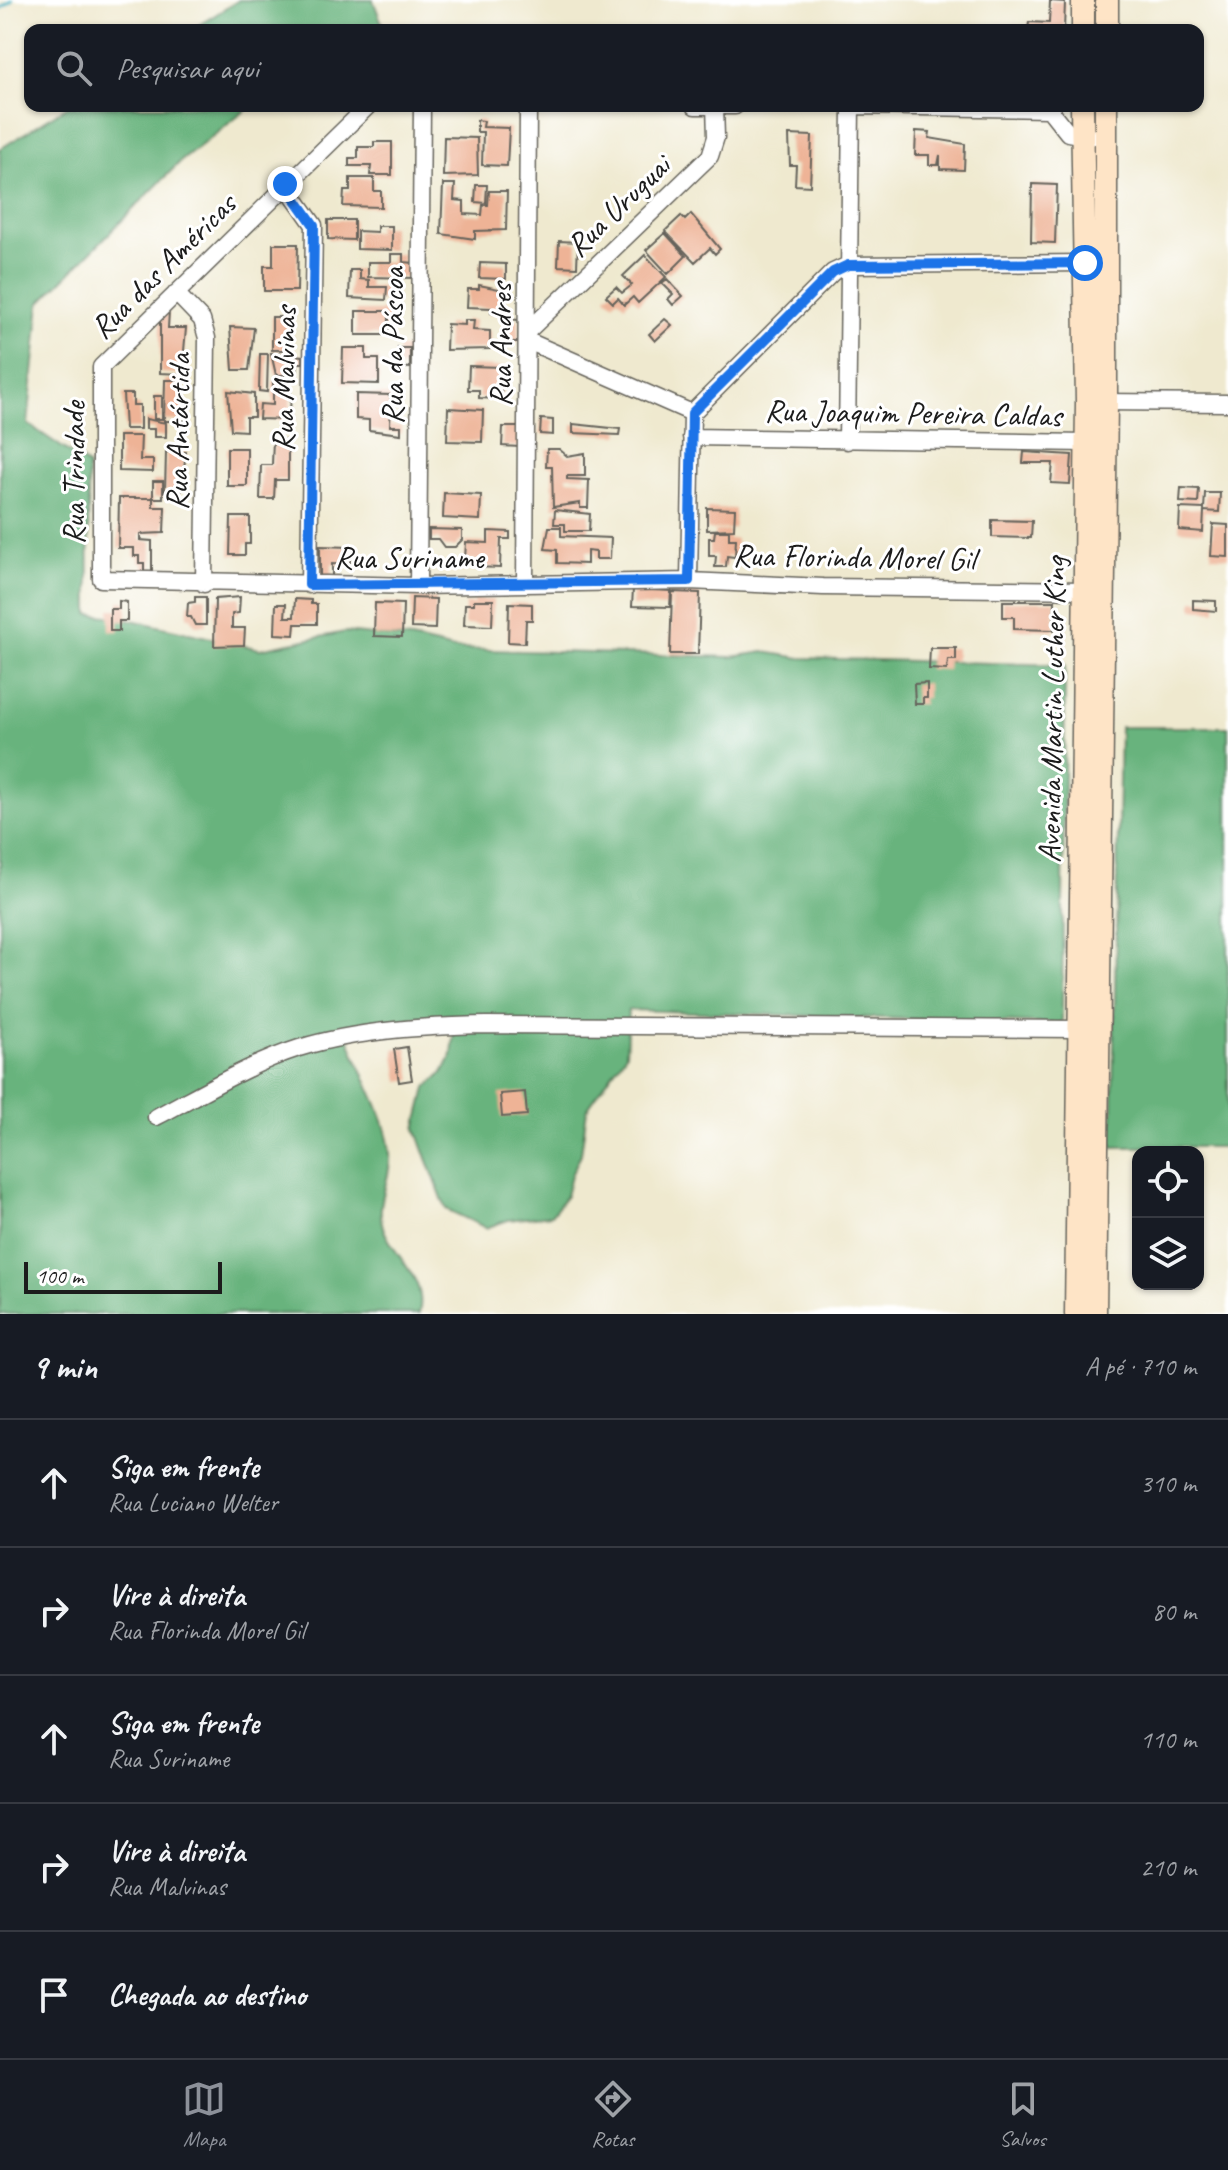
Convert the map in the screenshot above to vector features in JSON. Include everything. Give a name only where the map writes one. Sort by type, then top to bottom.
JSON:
[{"type":"main road","points":[[1083,0],[1083,24]]},
{"type":"main road","points":[[1107,0],[1107,24]]},
{"type":"main road","name":"Avenida Martin Luther King","points":[[1076,1314],[1086,443],[1097,402],[1085,263],[1082,112]]},
{"type":"main road","name":"Avenida Martin Luther King","points":[[1095,1314],[1097,402],[1106,112]]},
{"type":"street","name":"Rua das Américas","points":[[101,367],[362,112]]},
{"type":"street","name":"Rua da Páscoa","points":[[418,586],[422,112]]},
{"type":"street","name":"Rua Andres","points":[[525,584],[528,112]]},
{"type":"street","name":"Rua Uruguai","points":[[528,336],[710,156],[716,137],[715,112]]},
{"type":"street","points":[[847,441],[851,112]]},
{"type":"street","points":[[1053,112],[1061,128],[1082,137],[1105,137]]},
{"type":"street","name":"Rua Malvinas","points":[[285,184],[314,225],[309,585]]},
{"type":"street","points":[[689,581],[692,413],[833,272],[848,265],[1085,263]]},
{"type":"street","name":"Rua Antártida","points":[[176,293],[202,320],[207,338],[204,584]]},
{"type":"street","points":[[528,336],[692,413]]},
{"type":"street","name":"Rua Trindade","points":[[101,367],[101,579]]},
{"type":"street","points":[[1097,402],[1228,403]]},
{"type":"street","name":"Rua Joaquim Pereira Caldas","points":[[691,437],[1086,443]]},
{"type":"street","name":"Rua Suriname","points":[[101,579],[204,584],[525,584]]},
{"type":"street","name":"Rua Florinda Morel Gil","points":[[525,584],[689,581],[823,587],[1086,590]]},
{"type":"street","points":[[156,1117],[270,1059],[300,1048],[327,1041],[419,1029],[487,1025],[1080,1029]]},
{"type":"green space","points":[[239,0],[373,0],[382,24],[201,24]]},
{"type":"green space","points":[[59,112],[243,112],[180,162],[40,303],[28,424],[88,465],[89,614],[118,617],[260,649],[345,632],[411,639],[454,649],[731,657],[764,652],[801,658],[1065,665],[1062,1024],[628,1010],[626,1054],[587,1109],[581,1154],[566,1196],[551,1215],[508,1220],[486,1228],[446,1209],[416,1129],[426,1088],[443,1073],[452,1055],[454,1035],[435,1015],[346,1028],[388,1137],[390,1163],[381,1218],[388,1238],[419,1289],[419,1314],[0,1314],[0,149]]},
{"type":"green space","points":[[1120,727],[1228,727],[1228,1147],[1112,1147]]},
{"type":"building","points":[[1050,1],[1065,2],[1064,24],[1029,24],[1049,23]]},
{"type":"building","points":[[477,120],[484,121],[483,127],[509,128],[507,166],[482,165],[483,132],[477,132]]},
{"type":"building","points":[[916,131],[930,132],[929,138],[965,144],[964,170],[940,169],[940,155],[938,165],[929,165],[929,155],[915,155]]},
{"type":"building","points":[[789,135],[812,136],[810,186],[795,185],[796,165],[790,165]]},
{"type":"building","points":[[444,137],[477,138],[478,175],[443,176]]},
{"type":"building","points":[[374,142],[392,142],[392,175],[370,175],[371,166],[349,166],[349,158],[358,158],[358,147],[374,147]]},
{"type":"building","points":[[350,178],[374,178],[374,191],[381,191],[381,207],[343,206],[344,191],[350,191]]},
{"type":"building","points":[[443,184],[455,184],[454,200],[464,201],[464,214],[482,215],[483,205],[488,205],[489,191],[507,191],[506,230],[475,231],[475,239],[441,234]]},
{"type":"building","points":[[1032,184],[1057,185],[1055,243],[1031,242]]},
{"type":"building","points":[[476,185],[487,185],[486,203],[475,202]]},
{"type":"building","points":[[691,214],[720,249],[715,254],[710,248],[695,262],[665,231],[681,216],[685,220]]},
{"type":"building","points":[[328,220],[354,220],[354,240],[328,239]]},
{"type":"building","points":[[377,226],[392,226],[392,250],[357,249],[357,231],[377,232]]},
{"type":"building","points":[[665,233],[686,256],[668,274],[646,250]]},
{"type":"building","points":[[559,241],[578,242],[577,267],[558,266]]},
{"type":"building","points":[[273,244],[298,244],[297,291],[264,291],[264,266],[273,266]]},
{"type":"building","points":[[391,254],[403,254],[403,262],[415,263],[414,278],[368,277],[368,262],[391,262]]},
{"type":"building","points":[[645,255],[666,277],[638,303],[633,297],[624,305],[618,298],[613,303],[606,296],[616,287],[622,293],[632,285],[623,276]]},
{"type":"building","points":[[480,263],[506,264],[506,279],[479,278]]},
{"type":"building","points":[[350,270],[360,270],[360,279],[369,280],[369,287],[387,287],[386,300],[349,298]]},
{"type":"building","points":[[667,279],[683,296],[673,305],[668,299],[673,294],[662,283]]},
{"type":"building","points":[[479,285],[504,290],[503,314],[491,313],[491,308],[467,307],[468,289],[479,289]]},
{"type":"building","points":[[169,311],[168,328],[186,328],[182,374],[160,373],[160,321]]},
{"type":"building","points":[[356,311],[389,311],[389,335],[356,335]]},
{"type":"building","points":[[272,317],[290,317],[289,350],[272,350]]},
{"type":"building","points":[[506,319],[519,320],[518,342],[505,342]]},
{"type":"building","points":[[665,319],[672,325],[655,341],[649,334]]},
{"type":"building","points":[[465,320],[474,320],[473,330],[490,331],[490,349],[446,350],[447,324],[465,325]]},
{"type":"building","points":[[230,327],[254,328],[249,370],[233,370]]},
{"type":"building","points":[[343,348],[366,348],[366,359],[379,359],[379,384],[342,383]]},
{"type":"building","points":[[398,348],[410,348],[410,368],[398,367]]},
{"type":"building","points":[[271,353],[303,356],[303,363],[298,363],[297,375],[276,375]]},
{"type":"building","points":[[260,354],[268,354],[267,392],[259,391]]},
{"type":"building","points":[[469,366],[502,367],[501,399],[479,398],[479,390],[468,390]]},
{"type":"building","points":[[165,380],[182,380],[185,421],[164,421]]},
{"type":"building","points":[[273,381],[291,381],[290,420],[259,419],[260,404],[273,405]]},
{"type":"building","points":[[228,391],[254,394],[254,417],[246,417],[246,431],[231,430]]},
{"type":"building","points":[[123,394],[133,394],[133,405],[140,405],[140,429],[125,429]]},
{"type":"building","points":[[356,394],[391,395],[390,426],[401,426],[401,434],[369,430],[369,420],[356,419]]},
{"type":"building","points":[[154,396],[162,396],[162,419],[154,419]]},
{"type":"building","points":[[448,408],[483,410],[482,442],[447,441]]},
{"type":"building","points":[[146,419],[166,423],[166,437],[154,437],[154,429],[146,429]]},
{"type":"building","points":[[541,419],[553,420],[553,435],[540,434]]},
{"type":"building","points":[[573,424],[620,429],[619,435],[573,433]]},
{"type":"building","points":[[503,427],[521,427],[520,447],[502,446]]},
{"type":"building","points":[[119,436],[141,436],[140,460],[153,460],[153,472],[119,471]]},
{"type":"building","points":[[273,440],[288,440],[288,480],[275,480],[274,499],[260,499],[261,465],[272,465]]},
{"type":"building","points":[[227,448],[247,448],[247,486],[227,486]]},
{"type":"building","points":[[547,449],[559,449],[567,456],[585,453],[585,476],[567,476],[567,479],[589,480],[588,508],[580,508],[580,503],[553,507],[552,466],[546,466]]},
{"type":"building","points":[[166,452],[186,452],[181,492],[165,491]]},
{"type":"building","points":[[1024,452],[1072,455],[1070,484],[1051,483],[1053,463],[1023,463]]},
{"type":"building","points":[[153,481],[163,481],[163,498],[153,498]]},
{"type":"building","points":[[1181,488],[1199,489],[1198,503],[1180,502]]},
{"type":"building","points":[[444,493],[481,495],[480,520],[443,518]]},
{"type":"building","points":[[1205,493],[1220,493],[1219,512],[1204,511],[1203,532],[1179,530],[1180,508],[1204,509]]},
{"type":"building","points":[[119,498],[153,498],[153,507],[165,507],[164,533],[140,534],[140,540],[152,541],[152,574],[144,574],[144,563],[139,563],[139,556],[134,556],[134,548],[118,548]]},
{"type":"building","points":[[707,508],[735,509],[734,529],[707,530]]},
{"type":"building","points":[[555,510],[590,514],[589,531],[565,531],[565,524],[554,524]]},
{"type":"building","points":[[231,517],[250,517],[250,544],[245,544],[245,555],[230,555]]},
{"type":"building","points":[[992,520],[1032,521],[1031,538],[992,537]]},
{"type":"building","points":[[1213,524],[1228,525],[1228,557],[1211,556]]},
{"type":"building","points":[[549,527],[561,527],[561,536],[611,538],[610,559],[596,559],[596,552],[587,551],[587,564],[557,563],[557,550],[545,549]]},
{"type":"building","points":[[429,529],[462,530],[462,540],[455,547],[444,547],[438,539],[429,539]]},
{"type":"building","points":[[488,531],[510,532],[510,539],[501,539],[500,568],[475,567],[476,560],[465,559],[466,542],[488,543]]},
{"type":"building","points":[[715,531],[729,531],[729,539],[736,539],[735,557],[727,556],[726,567],[715,567],[716,556],[709,556],[709,538],[714,538]]},
{"type":"building","points":[[320,546],[350,547],[350,565],[332,564],[332,576],[320,576]]},
{"type":"building","points":[[633,589],[671,591],[670,607],[632,606]]},
{"type":"building","points":[[672,592],[700,593],[698,654],[670,654]]},
{"type":"building","points":[[195,597],[206,597],[206,625],[195,625],[191,617],[187,617],[188,603],[195,602]]},
{"type":"building","points":[[240,597],[239,613],[232,614],[232,628],[245,628],[244,645],[214,646],[215,599]]},
{"type":"building","points":[[412,598],[436,599],[435,629],[411,628]]},
{"type":"building","points":[[295,599],[311,600],[311,604],[317,604],[317,624],[295,624],[294,635],[275,634],[276,604],[286,604],[285,617],[294,617]]},
{"type":"building","points":[[474,600],[493,600],[492,626],[464,625],[465,604],[474,604]]},
{"type":"building","points":[[1193,600],[1216,601],[1216,611],[1193,609]]},
{"type":"building","points":[[119,601],[127,602],[127,621],[119,621],[119,631],[110,631],[110,609],[119,609]]},
{"type":"building","points":[[1003,601],[1055,601],[1054,630],[1014,629],[1014,617],[1003,617]]},
{"type":"building","points":[[375,603],[403,604],[402,637],[374,636]]},
{"type":"building","points":[[509,603],[532,604],[532,620],[526,620],[525,643],[508,642]]},
{"type":"building","points":[[930,648],[956,648],[956,660],[948,660],[947,670],[929,669]]},
{"type":"building","points":[[927,683],[927,698],[923,698],[923,704],[915,704],[914,684]]},
{"type":"building","points":[[407,1047],[412,1080],[399,1082],[394,1049]]},
{"type":"building","points":[[525,1092],[527,1115],[502,1117],[500,1094]]},
{"type":"waterway","points":[[0,9],[12,0]]},
{"type":"route","points":[[285,184],[314,225],[309,585],[689,581],[692,413],[833,272],[848,265],[1085,263]]}]
